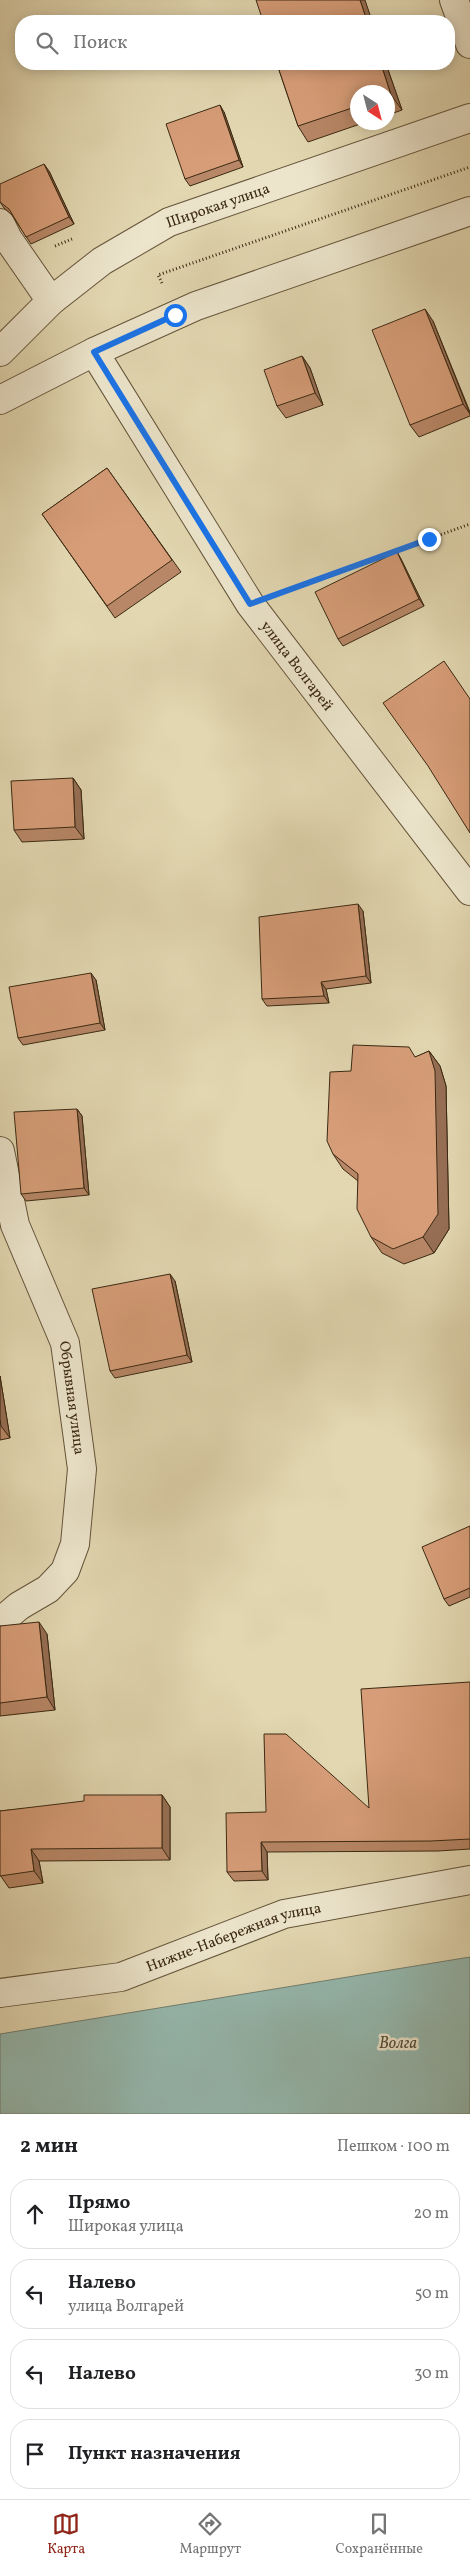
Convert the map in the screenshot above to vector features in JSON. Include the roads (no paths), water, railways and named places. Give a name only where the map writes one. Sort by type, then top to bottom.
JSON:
[{"type":"street","points":[[454,0],[470,44]]},
{"type":"street","name":"Широкая улица","points":[[0,352],[51,301],[102,261],[169,222],[470,118]]},
{"type":"street","points":[[0,400],[94,352],[196,306],[470,211]]},
{"type":"street","points":[[0,223],[8,239],[51,301]]},
{"type":"street","name":"улица Волгарей","points":[[94,352],[250,604],[470,891]]},
{"type":"street","name":"Обрывная улица","points":[[0,1151],[16,1225],[65,1343],[82,1469],[75,1544],[65,1571],[48,1589],[19,1606],[0,1622]]},
{"type":"street","name":"Нижне-Набережная улица","points":[[0,1993],[121,1977],[284,1914],[470,1880]]},
{"type":"water","name":"Волга","points":[[470,1957],[470,2114],[0,2114],[0,2034]]}]
